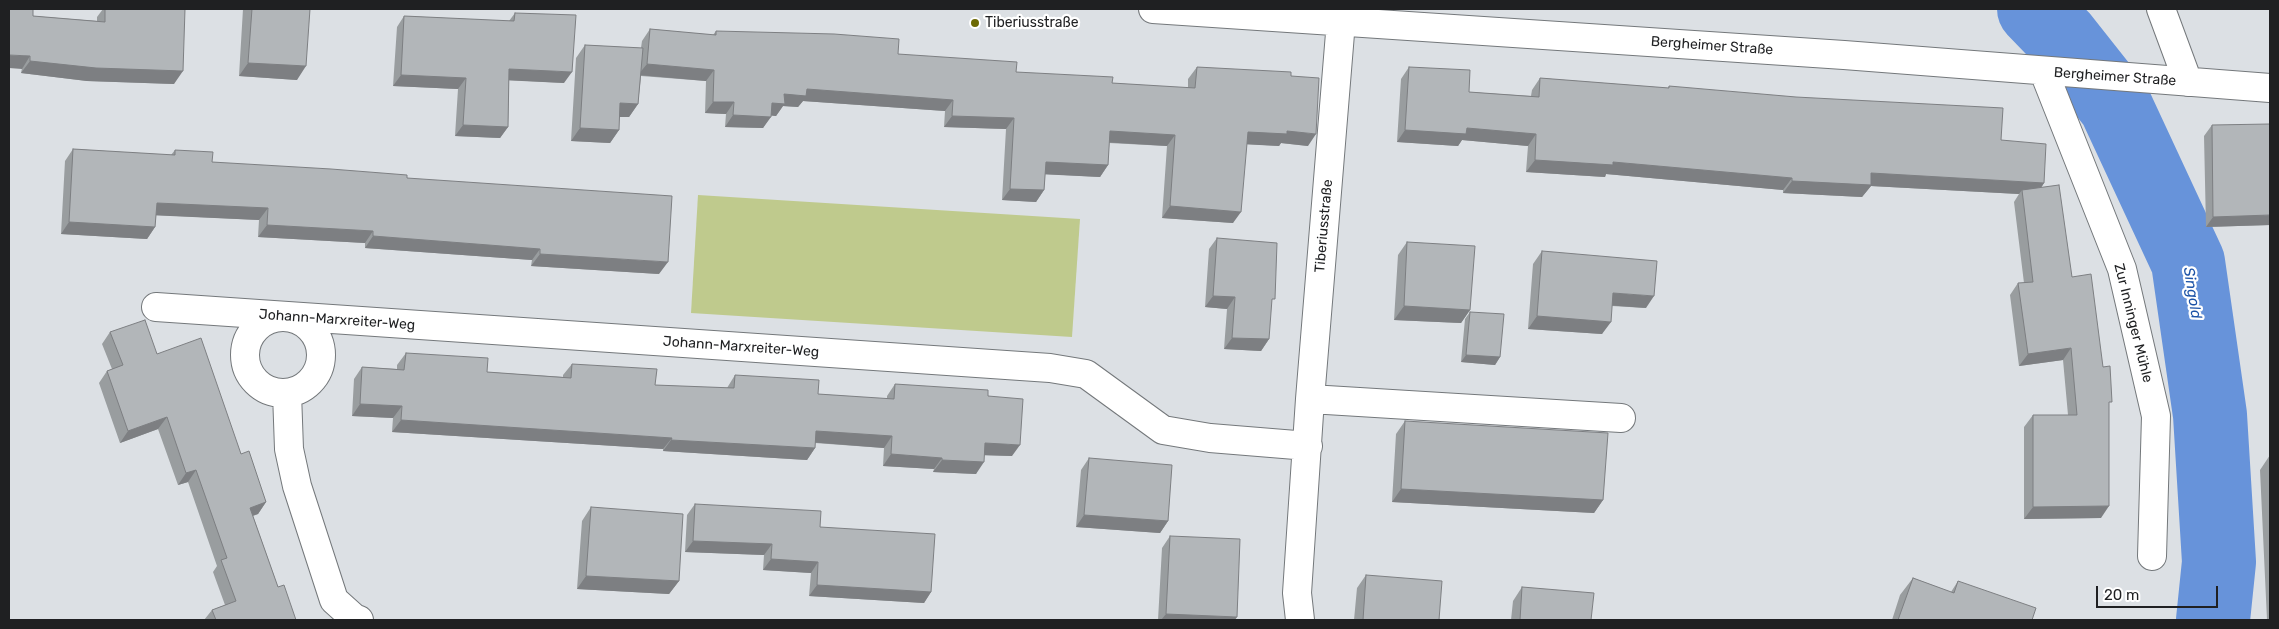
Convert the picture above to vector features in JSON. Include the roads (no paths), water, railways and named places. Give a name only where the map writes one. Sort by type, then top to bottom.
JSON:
[{"type":"street","name":"Bergheimer Straße","points":[[1153,9],[1339,13],[2054,73],[2121,76],[2270,88]]},
{"type":"street","points":[[2161,9],[2188,82]]},
{"type":"street","name":"Tiberiusstraße","points":[[1300,620],[1297,593],[1339,13]]},
{"type":"street","name":"Zur Inninger Mühle","points":[[2054,73],[2122,268],[2156,416],[2152,556]]},
{"type":"street","name":"Johann-Marxreiter-Weg","points":[[156,307],[1050,368],[1086,374],[1163,430],[1210,438],[1308,446]]},
{"type":"street","points":[[286,316],[299,320],[309,326],[317,336],[321,355],[317,373],[309,383],[298,390],[287,393],[274,392],[262,387],[253,378],[247,367],[245,355],[247,342],[253,331],[268,320],[286,316]]},
{"type":"street","points":[[287,393],[289,449],[300,495],[334,600],[354,618],[359,620]]},
{"type":"street","points":[[1310,399],[1621,418]]},
{"type":"waterway","name":"Singold","points":[[2034,9],[2062,38],[2115,105],[2188,262],[2210,415],[2219,562],[2213,620]]},
{"type":"place","name":"Tiberiusstraße","points":[[975,23]]}]
